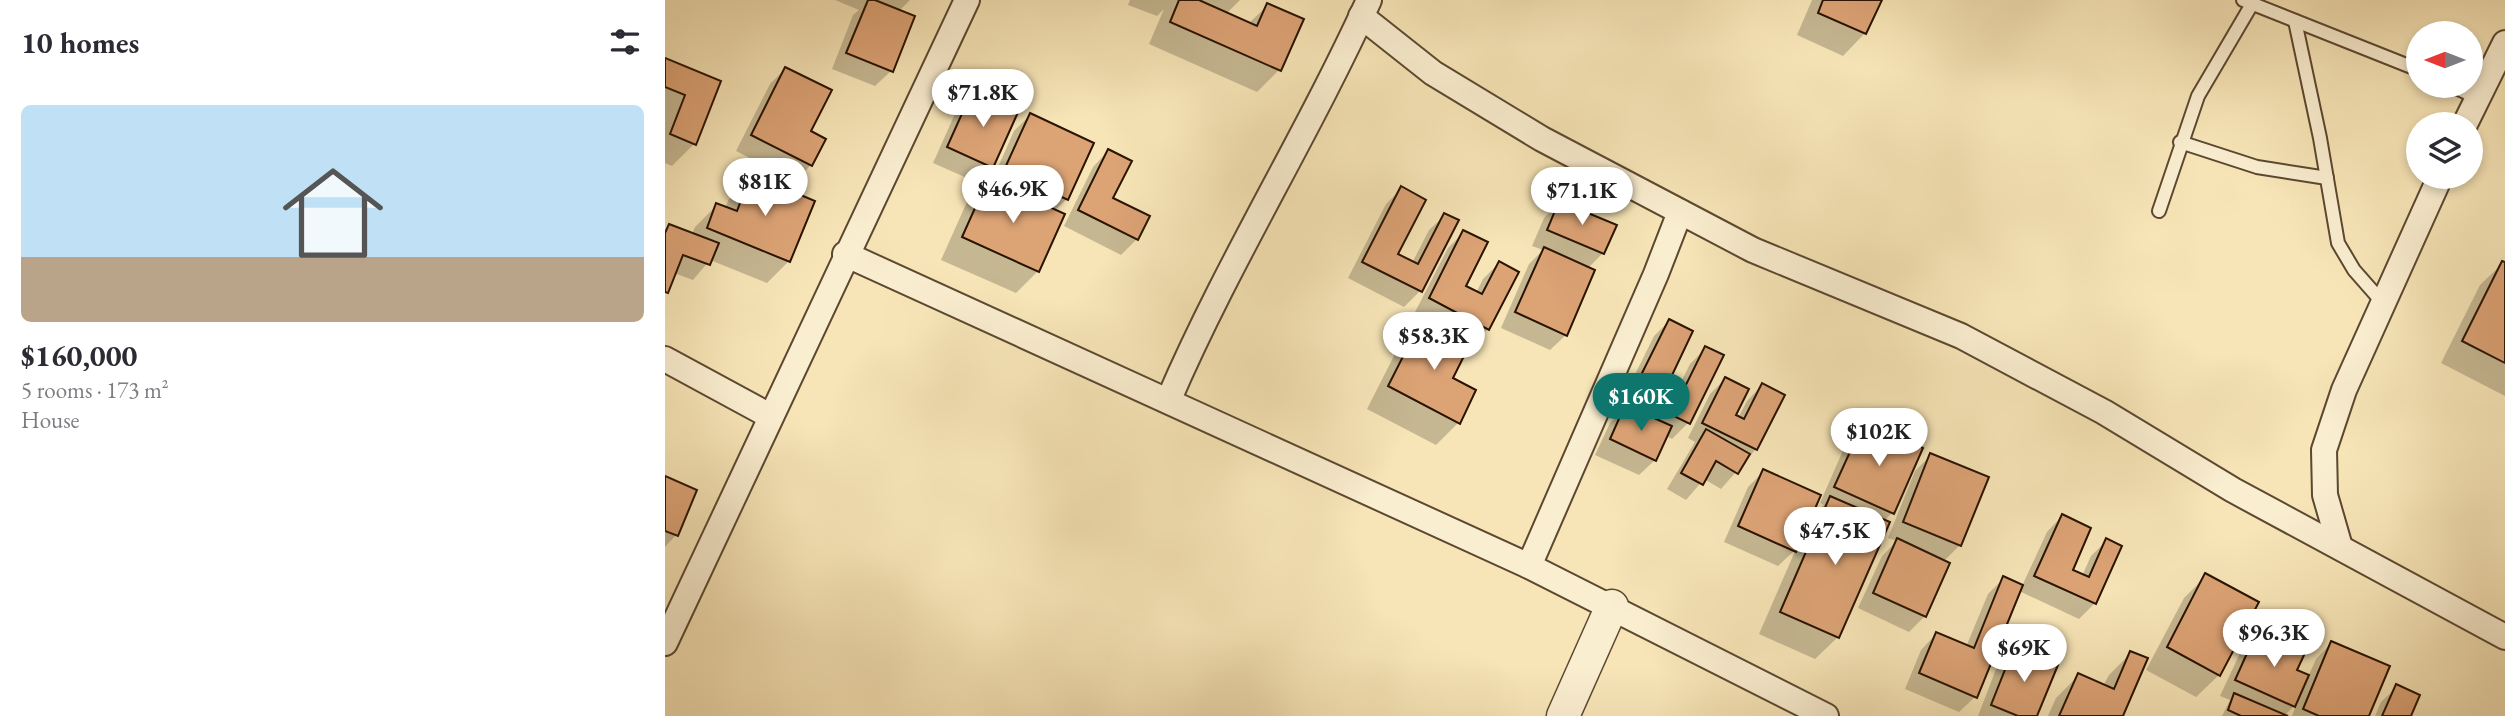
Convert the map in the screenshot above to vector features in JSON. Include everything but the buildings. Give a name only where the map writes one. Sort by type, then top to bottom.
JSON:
[{"type":"street","points":[[665,643],[845,254],[967,0]]},
{"type":"street","points":[[1169,399],[1197,334],[1338,66],[1365,8],[1433,73],[1542,139],[1753,250],[1961,336],[2104,412],[2233,490],[2505,637]]},
{"type":"street","points":[[2483,88],[2505,43]]},
{"type":"street","points":[[2471,112],[2478,98]]},
{"type":"street","points":[[2340,547],[2325,495],[2324,450],[2344,390],[2435,189]]},
{"type":"street","points":[[1529,566],[1680,212]]},
{"type":"street","points":[[845,254],[1169,399],[1529,566],[1826,716]]},
{"type":"street","points":[[665,359],[770,416]]},
{"type":"street","points":[[1563,716],[1612,606]]},
{"type":"lane","points":[[2159,211],[2198,96],[2247,2],[2406,65]]},
{"type":"lane","points":[[2295,21],[2338,243],[2354,270],[2383,303]]},
{"type":"lane","points":[[2181,142],[2257,167],[2327,178]]}]
